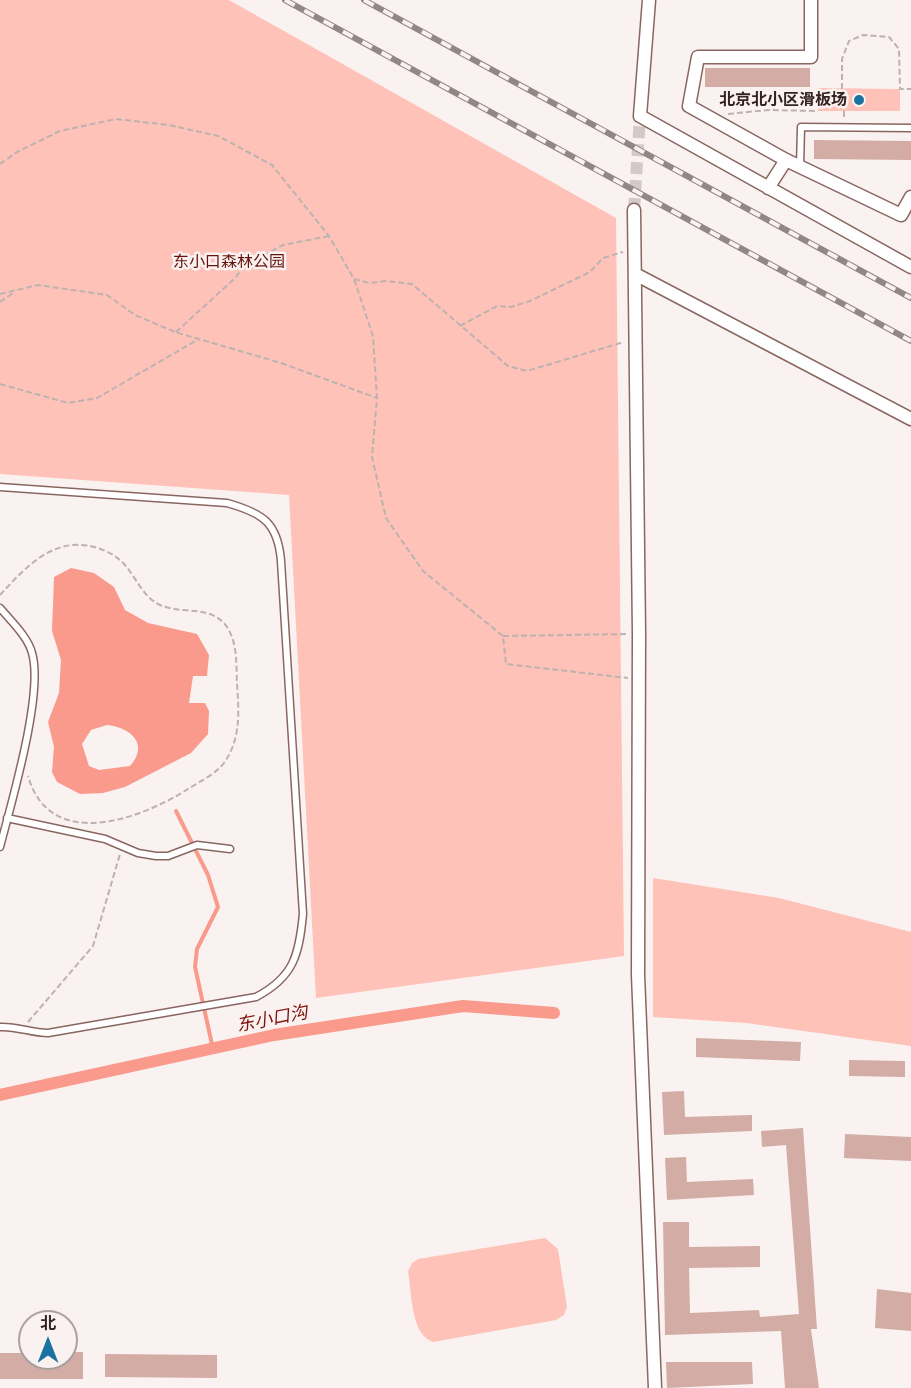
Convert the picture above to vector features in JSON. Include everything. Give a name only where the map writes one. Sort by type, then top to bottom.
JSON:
[{"type":"street","points":[[649,0],[640,116],[911,267]]},
{"type":"street","points":[[811,0],[811,57],[698,57],[689,106],[786,160],[901,215],[911,197]]},
{"type":"street","points":[[768,188],[786,160]]},
{"type":"street","points":[[634,210],[639,634],[638,975],[655,1388]]},
{"type":"street","points":[[634,274],[911,419]]},
{"type":"lane","points":[[800,167],[801,127],[911,128]]},
{"type":"lane","points":[[0,488],[227,503],[261,517],[274,528],[280,543],[282,561],[303,914],[301,935],[289,972],[276,986],[256,997],[48,1033],[33,1033],[23,1029],[0,1027]]},
{"type":"lane","points":[[0,608],[32,652],[35,683],[22,756],[0,847]]},
{"type":"lane","points":[[7,818],[105,839],[123,847],[156,856],[168,856],[197,845],[230,849]]},
{"type":"path","points":[[842,89],[842,59],[849,41],[863,35],[889,36],[899,49],[900,89],[911,89]]},
{"type":"path","points":[[722,124],[729,113],[818,111]]},
{"type":"path","points":[[0,164],[17,152],[60,131],[116,119],[169,125],[218,136],[272,165],[329,236],[354,279],[373,336],[377,398],[372,457],[386,518],[423,571],[502,636],[639,634]]},
{"type":"path","points":[[175,332],[218,294],[247,264],[283,245],[329,236]]},
{"type":"path","points":[[460,326],[497,306],[511,307],[530,301],[590,272],[603,258],[634,249]]},
{"type":"path","points":[[354,279],[369,283],[386,281],[412,284],[508,366],[527,371],[571,360],[635,338]]},
{"type":"path","points":[[0,294],[38,285],[107,295],[135,315],[175,332],[281,363],[377,398]]},
{"type":"path","points":[[0,302],[17,290]]},
{"type":"path","points":[[0,384],[68,403],[97,398],[199,339]]},
{"type":"path","points":[[0,596],[22,571],[40,557],[61,546],[85,545],[119,558],[147,596],[160,605],[213,614],[226,626],[235,644],[239,711],[237,740],[223,765],[161,806],[119,820],[96,823],[70,822],[48,811],[32,792],[22,756]]},
{"type":"path","points":[[502,636],[506,664],[639,679]]},
{"type":"path","points":[[23,1029],[93,946],[123,847]]},
{"type":"green space","name":"东小口森林公园","points":[[0,0],[229,0],[616,218],[624,956],[316,998],[289,495],[0,474]]},
{"type":"green space","name":"北京北小区滑板场","points":[[817,88],[900,89],[900,111],[818,111]]},
{"type":"green space","points":[[653,878],[779,898],[911,932],[911,1046],[746,1023],[653,1017]]},
{"type":"green space","points":[[545,1238],[558,1249],[567,1307],[564,1315],[556,1320],[433,1342],[425,1338],[413,1311],[408,1271],[412,1263],[418,1259]]},
{"type":"shaded area","points":[[71,568],[94,573],[114,587],[125,610],[148,623],[197,634],[209,655],[207,676],[193,676],[189,703],[205,703],[209,711],[208,734],[191,753],[125,787],[103,793],[80,794],[57,782],[52,772],[54,747],[48,722],[59,693],[61,660],[52,631],[54,577]],"holes":[[[107,725],[115,726],[135,738],[138,744],[136,758],[130,766],[99,770],[89,766],[82,744],[91,730]]]},
{"type":"building","points":[[705,68],[810,68],[810,87],[705,87]]},
{"type":"building","points":[[814,140],[911,141],[911,160],[814,159]]},
{"type":"building","points":[[696,1038],[801,1042],[800,1061],[696,1057]]},
{"type":"building","points":[[849,1060],[905,1061],[905,1077],[849,1076]]},
{"type":"building","points":[[684,1091],[685,1117],[752,1115],[752,1131],[664,1135],[662,1092]]},
{"type":"building","points":[[803,1128],[817,1329],[811,1329],[819,1388],[785,1388],[781,1331],[665,1335],[663,1222],[689,1222],[689,1247],[760,1246],[760,1267],[689,1268],[690,1313],[759,1310],[760,1317],[799,1314],[786,1145],[762,1147],[761,1131]]},
{"type":"building","points":[[845,1134],[911,1137],[911,1161],[844,1158]]},
{"type":"building","points":[[686,1157],[687,1182],[753,1179],[754,1195],[667,1200],[665,1158]]},
{"type":"building","points":[[877,1289],[911,1293],[911,1331],[875,1328]]},
{"type":"building","points":[[78,1352],[83,1352],[83,1379],[0,1379],[0,1353],[18,1353],[18,1370],[78,1370]]},
{"type":"building","points":[[105,1354],[217,1355],[217,1378],[105,1377]]},
{"type":"building","points":[[666,1362],[752,1362],[753,1384],[667,1388]]},
{"type":"waterway","points":[[176,811],[208,875],[218,907],[197,949],[195,967],[213,1049]]},
{"type":"waterway","name":"东小口沟","points":[[0,1095],[274,1035],[463,1006],[554,1013]]},
{"type":"tunnel","points":[[634,210],[640,116]]},
{"type":"railway","points":[[285,0],[911,341]]},
{"type":"railway","points":[[364,0],[911,298]]},
{"type":"place","name":"北京北小区滑板场","points":[[859,100]]}]
